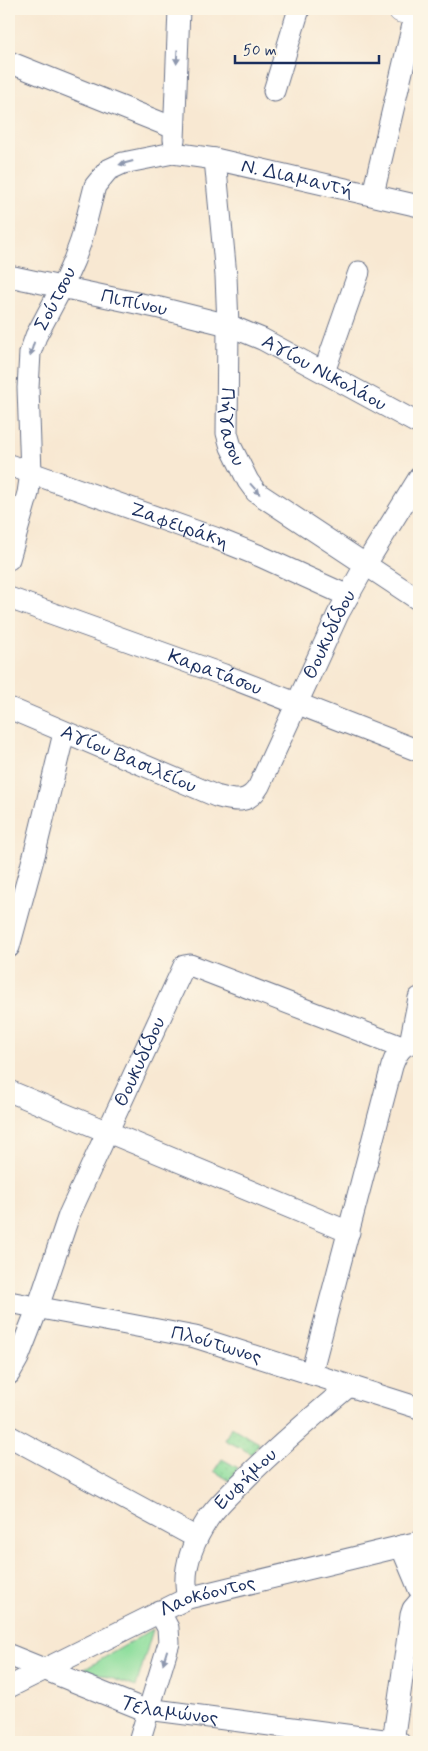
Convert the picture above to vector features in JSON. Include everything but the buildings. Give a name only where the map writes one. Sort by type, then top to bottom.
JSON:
[{"type":"street","points":[[173,153],[180,9]]},
{"type":"street","points":[[274,91],[299,9]]},
{"type":"street","points":[[373,194],[412,11]]},
{"type":"street","points":[[9,62],[174,128]]},
{"type":"street","name":"Ν. Διαμαντή","points":[[173,153],[215,159],[419,206]]},
{"type":"street","name":"Σούτσου","points":[[10,548],[28,493],[31,473],[28,388],[30,353],[36,336],[62,287],[81,241],[94,190],[99,179],[108,170],[123,163],[173,153]]},
{"type":"street","name":"Πήγασου","points":[[215,159],[226,276],[228,325],[227,433],[231,447],[248,481],[256,492],[419,600]]},
{"type":"street","points":[[324,372],[359,272]]},
{"type":"street","name":"Πιπίνου","points":[[9,276],[160,308],[228,325]]},
{"type":"street","name":"Αγίου Νικολάου","points":[[228,325],[262,339],[419,424]]},
{"type":"street","name":"Ζαφειράκη","points":[[9,465],[222,540],[348,596]]},
{"type":"street","name":"Θουκυδίδου","points":[[251,797],[259,786],[296,703],[348,596],[419,478]]},
{"type":"street","name":"Καρατάσου","points":[[9,598],[165,653],[419,751]]},
{"type":"street","name":"Αγίου Βασιλείου","points":[[9,708],[216,796],[236,801],[251,797]]},
{"type":"street","points":[[9,947],[35,852],[64,733]]},
{"type":"street","name":"Θουκυδίδου","points":[[9,1374],[18,1358],[38,1307],[63,1229],[184,966],[190,965],[410,1044]]},
{"type":"street","points":[[311,1374],[392,1066],[395,1058],[410,1044],[419,998]]},
{"type":"street","points":[[9,1091],[348,1232]]},
{"type":"street","name":"Πλούτωνος","points":[[9,1302],[195,1337],[419,1408]]},
{"type":"street","name":"Ευφήμου","points":[[188,1598],[185,1580],[186,1571],[197,1538],[208,1519],[227,1496],[278,1447],[349,1386]]},
{"type":"street","points":[[9,1436],[197,1538]]},
{"type":"street","points":[[410,1544],[419,1589]]},
{"type":"street","name":"Λαοκόοντος","points":[[9,1687],[188,1598],[410,1544]]},
{"type":"street","points":[[395,1742],[411,1615],[419,1602]]},
{"type":"street","points":[[138,1742],[150,1709],[169,1643],[168,1628],[159,1611]]},
{"type":"street","name":"Τελαμώνος","points":[[9,1654],[140,1708],[395,1742]]},
{"type":"green space","points":[[231,1427],[259,1443],[252,1454],[225,1440]]},
{"type":"green space","points":[[222,1459],[238,1468],[230,1481],[214,1471]]},
{"type":"green space","points":[[153,1629],[136,1687],[85,1669]]}]
